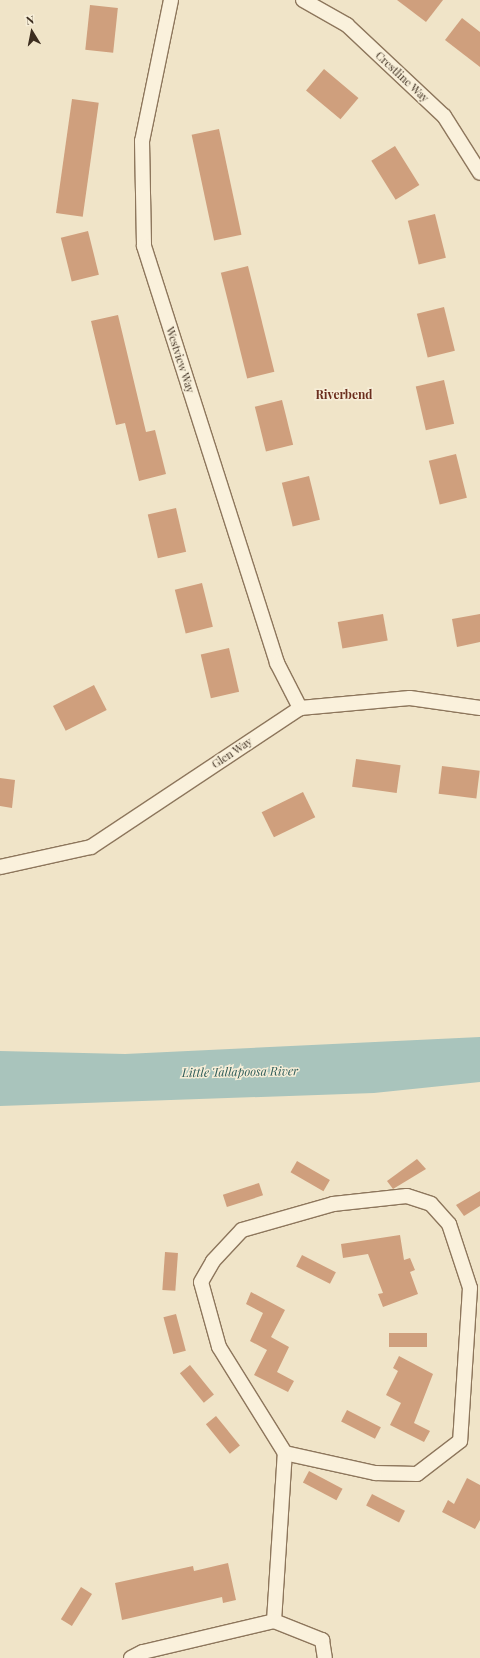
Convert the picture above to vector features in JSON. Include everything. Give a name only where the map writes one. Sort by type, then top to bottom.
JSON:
[{"type":"street","name":"Westview Way","points":[[171,0],[142,141],[144,246],[277,662],[300,708]]},
{"type":"street","name":"Crestline Way","points":[[303,0],[347,25],[444,116],[480,173]]},
{"type":"street","name":"Glen Way","points":[[0,867],[91,846],[300,708],[410,698],[480,708]]},
{"type":"street","points":[[274,1621],[285,1453],[219,1347],[201,1282],[213,1261],[242,1230],[285,1216],[377,1197],[407,1196],[431,1204],[449,1224],[470,1288],[460,1441],[417,1474],[375,1473],[285,1453]]},
{"type":"street","points":[[131,1658],[143,1652],[274,1621],[322,1640],[325,1658]]},
{"type":"water","name":"Little Tallapoosa River","points":[[480,1037],[480,1082],[374,1093],[0,1106],[0,1051],[125,1054]]},
{"type":"building","points":[[397,0],[443,0],[426,22]]},
{"type":"building","points":[[90,5],[118,8],[113,53],[85,50]]},
{"type":"building","points":[[462,18],[480,32],[480,67],[445,40]]},
{"type":"building","points":[[324,69],[358,98],[340,119],[306,90]]},
{"type":"building","points":[[72,99],[99,103],[83,217],[56,213]]},
{"type":"building","points":[[219,129],[241,235],[214,240],[192,135]]},
{"type":"building","points":[[395,146],[419,185],[396,200],[371,161]]},
{"type":"building","points":[[435,214],[446,258],[419,264],[408,221]]},
{"type":"building","points":[[88,231],[99,275],[72,281],[61,238]]},
{"type":"building","points":[[248,266],[274,372],[247,379],[221,273]]},
{"type":"building","points":[[444,307],[455,351],[428,357],[417,314]]},
{"type":"building","points":[[118,315],[146,432],[155,430],[166,474],[139,481],[125,423],[116,425],[91,321]]},
{"type":"building","points":[[444,380],[454,424],[426,430],[416,387]]},
{"type":"building","points":[[282,400],[293,445],[266,451],[255,407]]},
{"type":"building","points":[[456,454],[467,498],[440,504],[429,461]]},
{"type":"building","points":[[309,476],[320,520],[293,526],[282,483]]},
{"type":"building","points":[[176,508],[186,552],[158,558],[148,515]]},
{"type":"building","points":[[202,583],[213,627],[186,633],[175,590]]},
{"type":"building","points":[[383,614],[388,641],[342,649],[338,622]]},
{"type":"building","points":[[480,614],[480,642],[457,647],[452,619]]},
{"type":"building","points":[[229,648],[239,692],[211,698],[201,655]]},
{"type":"building","points":[[94,685],[107,710],[66,731],[53,706]]},
{"type":"building","points":[[356,759],[401,765],[397,793],[352,787]]},
{"type":"building","points":[[442,766],[480,771],[476,798],[439,794]]},
{"type":"building","points":[[0,778],[15,780],[12,808],[0,806]]},
{"type":"building","points":[[303,792],[315,817],[274,837],[262,812]]},
{"type":"building","points":[[417,1159],[426,1169],[393,1189],[387,1181]]},
{"type":"building","points":[[297,1161],[330,1180],[323,1191],[290,1172]]},
{"type":"building","points":[[259,1183],[263,1195],[227,1207],[223,1195]]},
{"type":"building","points":[[480,1191],[480,1206],[464,1216],[456,1205]]},
{"type":"building","points":[[400,1235],[404,1260],[410,1258],[415,1270],[410,1272],[418,1294],[383,1307],[378,1294],[383,1293],[368,1254],[343,1258],[341,1244]]},
{"type":"building","points":[[165,1252],[178,1253],[175,1291],[162,1290]]},
{"type":"building","points":[[302,1255],[336,1272],[330,1284],[296,1267]]},
{"type":"building","points":[[251,1292],[285,1310],[271,1337],[289,1347],[277,1372],[294,1381],[288,1392],[254,1375],[267,1350],[250,1341],[263,1313],[246,1304]]},
{"type":"building","points":[[176,1314],[186,1351],[173,1354],[163,1317]]},
{"type":"building","points":[[389,1333],[427,1333],[427,1347],[389,1347]]},
{"type":"building","points":[[399,1356],[433,1374],[414,1423],[430,1431],[424,1442],[390,1425],[401,1403],[386,1395],[398,1371],[393,1368]]},
{"type":"building","points":[[190,1365],[214,1395],[204,1403],[180,1373]]},
{"type":"building","points":[[347,1410],[381,1427],[375,1439],[341,1422]]},
{"type":"building","points":[[216,1416],[240,1446],[230,1454],[206,1424]]},
{"type":"building","points":[[309,1471],[343,1489],[336,1500],[303,1482]]},
{"type":"building","points":[[467,1478],[480,1485],[480,1520],[475,1529],[442,1512],[448,1500],[454,1504]]},
{"type":"building","points":[[372,1494],[405,1511],[399,1522],[366,1506]]},
{"type":"building","points":[[228,1563],[236,1600],[223,1603],[222,1597],[122,1620],[115,1583],[193,1566],[194,1571]]},
{"type":"building","points":[[81,1587],[92,1594],[72,1626],[61,1619]]},
{"type":"district","name":"Riverbend","points":[[344,395]]}]
